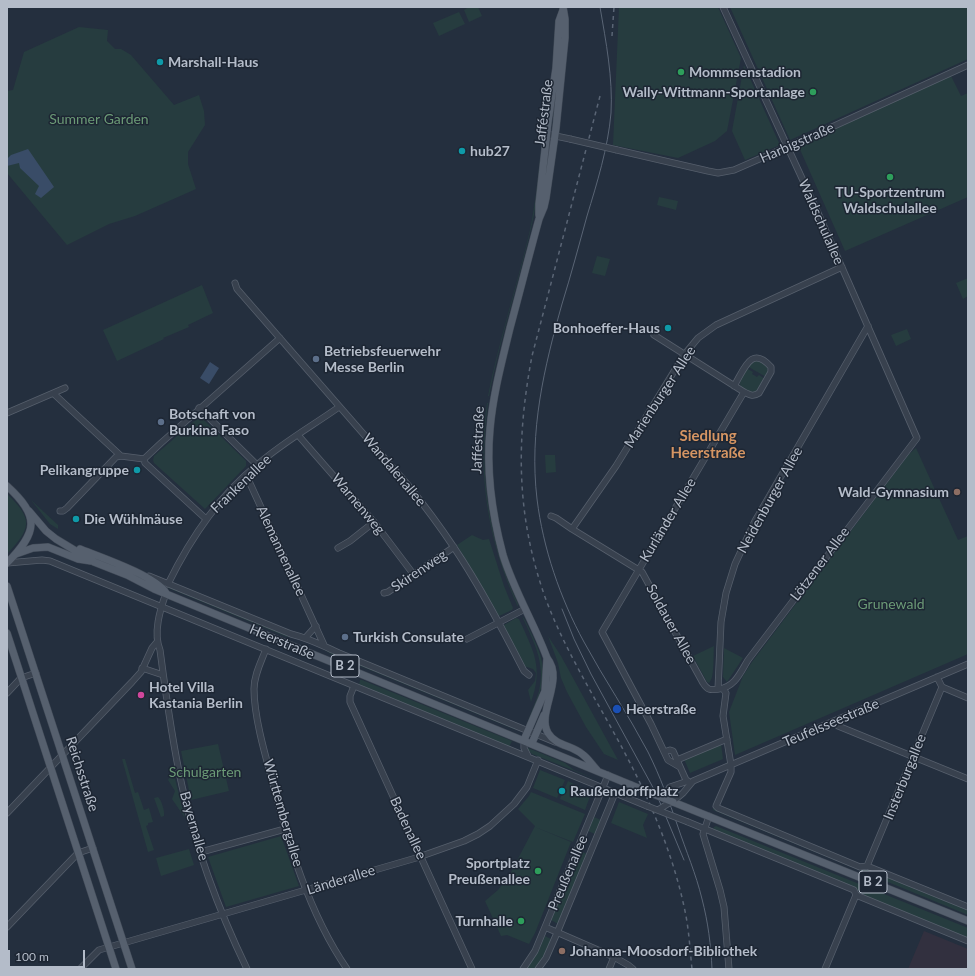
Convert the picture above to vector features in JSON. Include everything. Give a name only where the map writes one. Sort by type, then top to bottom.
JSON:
[{"type":"main road","name":"Jafféstraße","points":[[539,219],[539,204],[546,134],[556,68],[559,21],[563,8]]},
{"type":"main road","name":"Jafféstraße","points":[[532,743],[552,692],[551,663],[547,658],[506,564],[495,519],[490,483],[489,441],[493,400],[498,373],[546,198],[564,56],[565,19],[563,8]]},
{"type":"main road","name":"B 2","points":[[7,486],[19,497],[29,511]]},
{"type":"main road","name":"Heerstraße","points":[[29,511],[46,531],[94,562],[154,589],[532,743],[631,785],[663,798],[676,801],[709,816],[968,921]]},
{"type":"main road","points":[[16,554],[30,534],[32,523],[29,511]]},
{"type":"main road","name":"Heerstraße","points":[[65,543],[132,570],[162,587],[166,593]]},
{"type":"main road","name":"Heerstraße","points":[[16,554],[33,548],[48,548],[78,559],[94,562]]},
{"type":"main road","name":"B 2","points":[[7,563],[16,554]]},
{"type":"main road","name":"Reichsstraße","points":[[7,586],[9,599],[36,673],[132,969]]},
{"type":"main road","name":"Reichsstraße","points":[[7,633],[116,969]]},
{"type":"main road","name":"Jafféstraße","points":[[524,740],[545,691],[547,658]]},
{"type":"main road","name":"Jafféstraße","points":[[547,708],[545,722],[546,728],[551,737],[557,743]]},
{"type":"main road","name":"Heerstraße","points":[[557,743],[582,754],[597,770]]},
{"type":"street","name":"Waldschulallee","points":[[723,7],[842,267],[917,438]]},
{"type":"street","name":"Harbigstraße","points":[[555,136],[718,173],[734,170],[968,65]]},
{"type":"street","points":[[546,134],[555,136]]},
{"type":"street","name":"Marienburger Allee","points":[[572,529],[616,466],[684,355],[698,338],[716,325],[842,267]]},
{"type":"street","name":"Wandalenallee","points":[[235,283],[237,290],[408,485],[432,516],[454,547],[499,622],[524,671],[529,675]]},
{"type":"street","name":"Neidenburger Allee","points":[[721,689],[721,622],[726,592],[735,564],[755,520],[868,326]]},
{"type":"street","points":[[654,335],[684,355],[750,396],[756,396],[759,393],[771,372],[771,367],[758,357],[753,357],[749,360],[734,386]]},
{"type":"street","points":[[144,459],[280,338]]},
{"type":"street","points":[[7,413],[65,388]]},
{"type":"street","name":"Kurländer Allee","points":[[664,752],[652,724],[602,632],[744,392]]},
{"type":"street","points":[[54,394],[121,456]]},
{"type":"street","name":"Frankenallee","points":[[168,584],[188,546],[206,519],[226,495],[256,465],[340,407]]},
{"type":"street","points":[[200,408],[256,465]]},
{"type":"street","name":"Warnenweg","points":[[298,435],[374,522],[414,575]]},
{"type":"street","name":"Lötzener Allee","points":[[721,689],[732,685],[748,660],[917,438]]},
{"type":"street","points":[[60,511],[67,508],[116,457],[121,456],[144,459]]},
{"type":"street","points":[[144,459],[145,463],[206,519]]},
{"type":"street","name":"Alemannenallee","points":[[246,475],[324,645]]},
{"type":"street","name":"Soldauer Allee","points":[[551,516],[642,572],[702,683],[710,690],[721,689]]},
{"type":"street","points":[[338,548],[350,541],[374,522]]},
{"type":"street","name":"Skirenweg","points":[[384,593],[388,592],[414,575],[454,547]]},
{"type":"street","name":"Heerstraße","points":[[7,563],[48,561],[538,760],[688,822],[704,832],[854,890],[856,895],[968,941]]},
{"type":"street","name":"Heerstraße","points":[[132,570],[291,634],[306,637],[339,654],[557,743]]},
{"type":"street","points":[[161,606],[166,593]]},
{"type":"street","name":"Bayernallee","points":[[161,606],[157,642],[160,650],[174,748],[182,786],[201,852],[223,915],[247,969]]},
{"type":"street","points":[[467,639],[525,609]]},
{"type":"street","points":[[306,637],[316,626]]},
{"type":"street","points":[[7,813],[132,682],[157,642]]},
{"type":"street","name":"Württembergallee","points":[[266,649],[256,676],[254,689],[266,756],[285,829],[307,891],[318,919],[347,969]]},
{"type":"street","name":"Teufelsseestraße","points":[[663,798],[670,787],[731,765],[968,664]]},
{"type":"street","points":[[142,668],[163,675]]},
{"type":"street","points":[[7,693],[21,678],[36,673]]},
{"type":"street","points":[[937,677],[942,687],[968,698]]},
{"type":"street","name":"Badenallee","points":[[354,686],[350,696],[350,702],[472,969]]},
{"type":"street","name":"Insterburgallee","points":[[867,866],[942,687]]},
{"type":"street","points":[[721,689],[726,693],[723,716],[731,772],[716,806],[718,808],[860,867],[867,866],[968,907]]},
{"type":"street","points":[[836,721],[838,726],[968,780]]},
{"type":"street","points":[[677,760],[727,739]]},
{"type":"street","points":[[524,740],[525,753],[530,757]]},
{"type":"street","points":[[680,767],[670,763],[664,752],[672,750],[689,781]]},
{"type":"street","name":"Länderallee","points":[[80,969],[99,950],[421,857],[464,841],[490,826],[514,804],[527,788],[538,760]]},
{"type":"street","name":"Preußenallee","points":[[523,969],[535,951],[608,775]]},
{"type":"street","name":"Teufelsseestraße","points":[[658,810],[676,801],[689,781]]},
{"type":"street","name":"Preußenallee","points":[[538,969],[546,958],[557,933],[615,793]]},
{"type":"street","points":[[709,816],[704,832],[724,906],[729,969]]},
{"type":"street","points":[[201,852],[285,829]]},
{"type":"street","points":[[7,927],[78,853],[93,848]]},
{"type":"street","points":[[825,969],[856,895]]},
{"type":"street","points":[[545,927],[614,957],[628,964],[633,969]]},
{"type":"street","points":[[609,969],[614,957]]},
{"type":"shaded area","points":[[924,931],[968,949],[968,969],[908,969]]},
{"type":"green space","points":[[469,7],[478,7],[482,16],[469,22],[464,10]]},
{"type":"green space","name":"Mommsenstadion","points":[[619,7],[718,7],[741,58],[727,131],[715,141],[678,158],[613,145]]},
{"type":"green space","name":"Wally-Wittmann-Sportanlage","points":[[730,7],[968,7],[968,59],[790,140]]},
{"type":"green space","points":[[459,12],[465,24],[439,36],[433,23]]},
{"type":"green space","name":"Summer Garden","points":[[79,27],[108,30],[107,41],[115,49],[121,49],[131,55],[174,105],[199,95],[204,111],[205,125],[188,152],[188,164],[196,189],[135,216],[109,224],[67,245],[7,173],[7,91],[13,90],[24,52]]},
{"type":"green space","points":[[744,65],[780,145],[745,160],[732,131]]},
{"type":"green space","name":"TU-Sportzentrum Waldschulallee","points":[[951,76],[961,96],[968,93],[968,197],[845,251],[798,145]]},
{"type":"green space","points":[[543,145],[534,215],[522,263],[530,230]]},
{"type":"green space","points":[[659,197],[678,201],[676,210],[657,205]]},
{"type":"green space","points":[[597,256],[610,259],[605,276],[592,273]]},
{"type":"green space","points":[[968,278],[968,296],[963,299],[956,283]]},
{"type":"green space","points":[[517,283],[493,374],[488,396],[497,354]]},
{"type":"green space","points":[[202,285],[213,313],[188,325],[189,327],[117,361],[103,330]]},
{"type":"green space","points":[[907,329],[911,339],[896,346],[891,335]]},
{"type":"green space","points":[[759,360],[767,366],[768,372],[766,377],[747,366],[751,361]]},
{"type":"green space","points":[[746,368],[753,372],[752,374],[757,377],[759,375],[765,379],[756,392],[750,392],[741,388],[740,380]]},
{"type":"green space","points":[[487,403],[484,455],[488,506],[500,556],[518,607],[499,557],[492,532],[488,507],[485,482],[483,456],[484,430]]},
{"type":"green space","points":[[199,417],[201,417],[246,461],[246,466],[205,509],[154,463],[153,460],[154,456]]},
{"type":"green space","name":"Grunewald","points":[[916,448],[958,540],[968,536],[968,654],[735,755],[729,712],[743,676],[909,454]]},
{"type":"green space","points":[[545,455],[555,455],[556,472],[546,473]]},
{"type":"green space","points":[[7,494],[22,510],[26,524],[25,531],[21,538],[7,554]]},
{"type":"green space","points":[[31,500],[58,525],[58,529],[50,524]]},
{"type":"green space","points":[[472,535],[483,540],[489,539],[504,586],[513,608],[512,610],[499,616],[457,545]]},
{"type":"green space","points":[[155,580],[288,635],[287,637],[173,590],[155,582]]},
{"type":"green space","points":[[522,616],[540,654],[543,672],[541,689],[528,723],[539,691],[541,671],[537,652]]},
{"type":"green space","points":[[516,618],[519,619],[529,640],[537,669],[535,690],[531,702],[528,690],[535,681],[536,673],[533,669],[524,666],[504,628],[504,625]]},
{"type":"green space","points":[[548,636],[561,656],[618,760],[604,754],[586,727],[561,678],[558,663]]},
{"type":"green space","points":[[714,646],[713,671],[709,683],[707,682],[693,656]]},
{"type":"green space","points":[[321,648],[517,729],[516,730],[331,654]]},
{"type":"green space","points":[[724,648],[743,658],[727,682],[723,677]]},
{"type":"green space","points":[[360,680],[512,741],[509,747],[359,685]]},
{"type":"green space","points":[[721,743],[723,759],[690,773],[684,759]]},
{"type":"green space","name":"Schulgarten","points":[[218,744],[229,791],[191,800],[181,751]]},
{"type":"green space","points":[[528,748],[565,763],[574,770],[600,781],[532,754]]},
{"type":"green space","points":[[122,759],[125,759],[135,793],[138,792],[144,810],[149,808],[153,822],[148,823],[146,826],[154,850],[148,852]]},
{"type":"green space","points":[[540,770],[565,780],[557,798],[533,788]]},
{"type":"green space","points":[[173,771],[185,818],[172,799],[175,791],[168,780]]},
{"type":"green space","points":[[568,781],[592,791],[585,810],[560,799]]},
{"type":"green space","points":[[531,792],[585,814],[573,842],[535,827],[571,842],[535,933],[529,944],[507,935],[501,936],[485,901],[498,890],[509,876],[535,826],[518,809]]},
{"type":"green space","points":[[158,797],[164,811],[164,816],[161,817],[154,798]]},
{"type":"green space","name":"Raußendorffplatz","points":[[619,802],[648,814],[643,825],[647,838],[611,823]]},
{"type":"green space","points":[[714,807],[719,811],[862,870],[870,870],[968,909],[968,915],[713,810]]},
{"type":"green space","points":[[594,817],[601,820],[595,834],[588,831]]},
{"type":"green space","points":[[716,826],[968,928],[968,939],[869,898],[856,889],[713,830]]},
{"type":"green space","points":[[281,836],[299,886],[226,907],[208,857]]},
{"type":"green space","points":[[189,849],[194,865],[161,876],[156,858]]},
{"type":"green space","points":[[580,851],[587,854],[558,924],[551,920]]},
{"type":"green space","points":[[545,936],[551,939],[544,956],[534,969],[526,969],[538,952]]},
{"type":"water","points":[[28,149],[54,187],[41,198],[35,194],[39,186],[20,168],[19,163],[7,166],[7,159],[11,155]]},
{"type":"water","points":[[210,362],[219,368],[209,384],[200,378]]},
{"type":"tram line","points":[[600,7],[610,73],[610,126],[602,165],[555,328],[544,376],[535,449],[537,499],[548,554],[567,608],[592,656],[648,752],[668,798],[700,890],[709,934],[712,969]]},
{"type":"tram line","points":[[562,609],[574,639],[591,674],[656,793],[684,860]]},
{"type":"railway","points":[[612,36],[614,7]]},
{"type":"railway","points":[[600,96],[532,356],[523,418],[521,448],[524,507],[528,537],[535,567],[553,618],[573,659],[637,777],[669,852],[685,911],[692,969]]},
{"type":"place","name":"Marshall-Haus","points":[[160,62]]},
{"type":"place","name":"Mommsenstadion","points":[[681,72]]},
{"type":"place","name":"Wally-Wittmann-Sportanlage","points":[[813,92]]},
{"type":"place","name":"hub27","points":[[462,151]]},
{"type":"place","name":"TU-Sportzentrum Waldschulallee","points":[[890,177]]},
{"type":"place","name":"Bonhoeffer-Haus","points":[[668,328]]},
{"type":"place","name":"Betriebsfeuerwehr Messe Berlin","points":[[316,359]]},
{"type":"place","name":"Botschaft von Burkina Faso","points":[[161,422]]},
{"type":"place","name":"Pelikangruppe","points":[[137,470]]},
{"type":"place","name":"Wald-Gymnasium","points":[[957,492]]},
{"type":"place","name":"Die Wühlmäuse","points":[[76,519]]},
{"type":"place","name":"Turkish Consulate","points":[[345,637]]},
{"type":"place","name":"Hotel Villa Kastania Berlin","points":[[141,695]]},
{"type":"place","name":"Heerstraße","points":[[617,709]]},
{"type":"place","name":"Raußendorffplatz","points":[[562,791]]},
{"type":"place","name":"Sportplatz Preußenallee","points":[[538,871]]},
{"type":"place","name":"Turnhalle","points":[[521,921]]},
{"type":"place","name":"Johanna-Moosdorf-Bibliothek","points":[[562,951]]},
{"type":"district","name":"Siedlung Heerstraße","points":[[708,444]]}]
